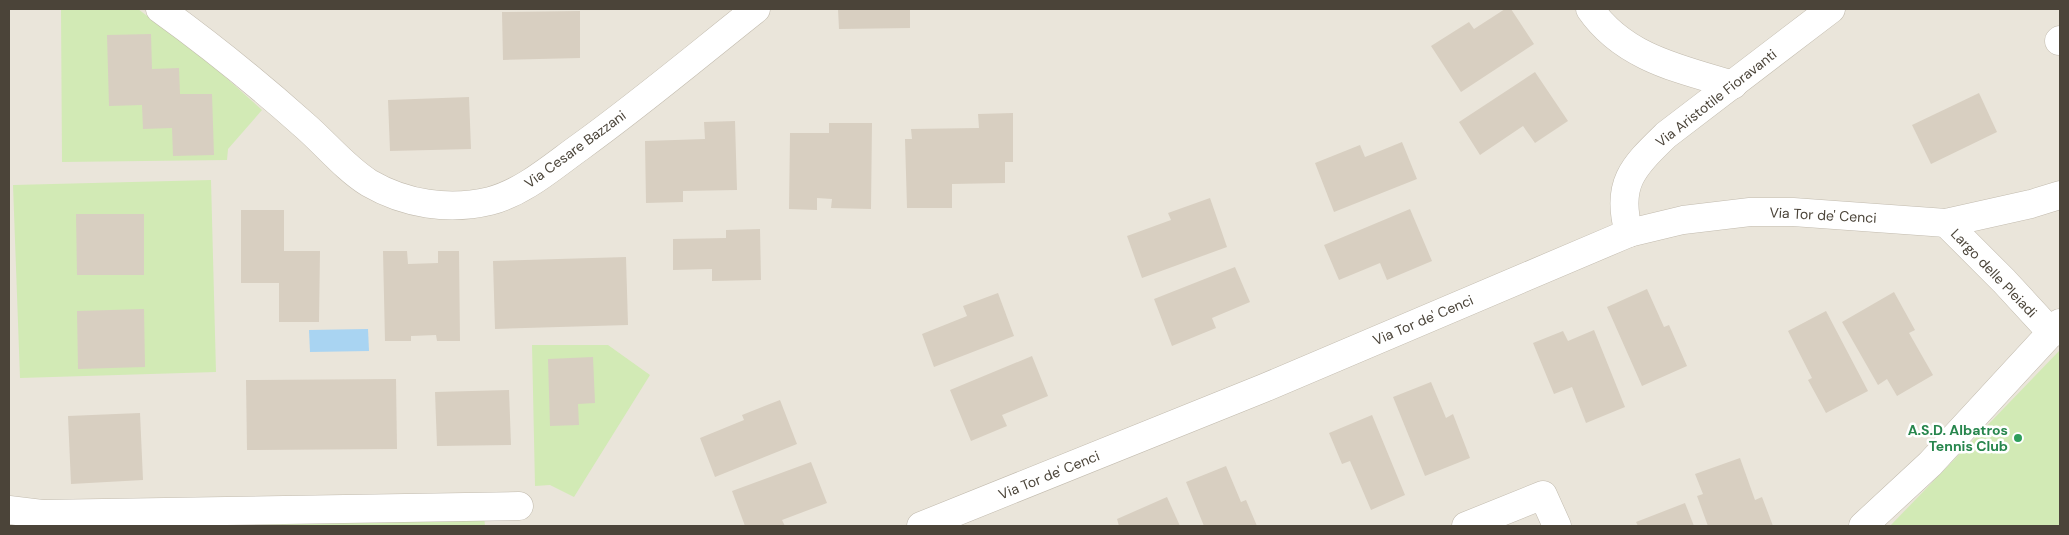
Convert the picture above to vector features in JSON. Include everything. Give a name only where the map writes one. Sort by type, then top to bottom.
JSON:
[{"type":"street","name":"Via Cesare Bazzani","points":[[160,9],[265,91],[369,183],[412,200],[450,206],[490,201],[536,179],[612,124],[756,9]]},
{"type":"street","points":[[1590,9],[1604,26],[1635,51],[1660,62],[1733,85]]},
{"type":"street","name":"Via Aristotile Fioravanti","points":[[1629,233],[1623,211],[1623,200],[1627,183],[1637,166],[1666,135],[1831,9]]},
{"type":"street","name":"Largo delle Pleiadi","points":[[1946,223],[2030,204],[2060,194]]},
{"type":"street","name":"Via Tor de' Cenci","points":[[921,526],[1264,388],[1629,233],[1683,220],[1750,212],[1793,212],[1946,223]]},
{"type":"street","name":"Largo delle Pleiadi","points":[[1946,223],[2004,281],[2056,328]]},
{"type":"street","points":[[1863,526],[1930,464],[2056,328]]},
{"type":"street","points":[[1466,526],[1543,495],[1557,526]]},
{"type":"street","points":[[9,510],[42,514],[519,506]]},
{"type":"shaded area","points":[[9,9],[2060,9],[2060,526],[9,526]]},
{"type":"green space","points":[[61,9],[138,9],[213,66],[262,110],[228,149],[227,160],[62,162]]},
{"type":"green space","points":[[211,180],[216,372],[20,378],[13,185]]},
{"type":"green space","points":[[532,345],[608,345],[650,375],[574,497],[550,485],[535,486]]},
{"type":"green space","name":"A.S.D. Albatros Tennis Club","points":[[2060,350],[2060,526],[1890,526]]},
{"type":"green space","points":[[484,516],[485,526],[39,526]]},
{"type":"water","points":[[368,329],[369,351],[310,352],[309,330]]},
{"type":"building","points":[[838,9],[910,9],[910,28],[839,29]]},
{"type":"building","points":[[1505,9],[1511,9],[1534,44],[1461,92],[1431,46],[1469,22],[1474,29]]},
{"type":"building","points":[[580,11],[580,58],[503,60],[502,12]]},
{"type":"building","points":[[151,34],[152,69],[179,68],[180,94],[212,94],[214,155],[173,156],[172,128],[143,129],[142,105],[109,106],[107,35]]},
{"type":"building","points":[[1535,72],[1568,121],[1535,143],[1523,126],[1480,155],[1459,122]]},
{"type":"building","points":[[1979,93],[1997,132],[1931,164],[1912,125]]},
{"type":"building","points":[[469,97],[471,149],[390,151],[388,100]]},
{"type":"building","points":[[1013,113],[1013,162],[1005,162],[1005,183],[952,184],[952,208],[907,208],[905,139],[912,139],[911,129],[979,128],[978,114]]},
{"type":"building","points":[[735,121],[737,190],[683,191],[683,202],[646,203],[645,141],[705,139],[704,122]]},
{"type":"building","points":[[829,123],[872,123],[871,209],[831,208],[832,199],[817,198],[817,210],[789,209],[790,133],[829,133]]},
{"type":"building","points":[[1402,142],[1417,179],[1334,212],[1315,163],[1360,145],[1365,157]]},
{"type":"building","points":[[1210,198],[1227,247],[1142,278],[1127,236],[1171,220],[1168,213]]},
{"type":"building","points":[[1410,209],[1432,261],[1387,280],[1380,263],[1339,280],[1324,245]]},
{"type":"building","points":[[241,210],[284,210],[284,251],[320,251],[319,322],[279,322],[279,283],[241,283]]},
{"type":"building","points":[[76,214],[144,214],[144,275],[77,275]]},
{"type":"building","points":[[760,229],[761,280],[712,281],[712,269],[673,270],[673,239],[726,238],[726,230]]},
{"type":"building","points":[[383,251],[407,251],[408,264],[438,263],[438,251],[459,251],[460,341],[437,341],[436,335],[411,336],[411,341],[385,341]]},
{"type":"building","points":[[626,257],[628,325],[495,329],[493,261]]},
{"type":"building","points":[[1235,267],[1250,302],[1212,318],[1216,328],[1172,346],[1154,299]]},
{"type":"building","points":[[1647,289],[1664,327],[1669,325],[1687,366],[1642,386],[1607,307]]},
{"type":"building","points":[[1894,292],[1915,330],[1909,333],[1933,375],[1897,396],[1887,379],[1878,385],[1842,322]]},
{"type":"building","points":[[998,293],[1014,336],[934,367],[922,334],[967,316],[963,306]]},
{"type":"building","points":[[144,309],[145,367],[78,369],[77,311]]},
{"type":"building","points":[[1826,311],[1868,391],[1826,413],[1808,380],[1812,378],[1788,331]]},
{"type":"building","points":[[1594,330],[1625,407],[1586,423],[1572,387],[1554,394],[1533,343],[1563,331],[1568,341]]},
{"type":"building","points":[[1032,356],[1048,396],[1002,415],[1007,426],[971,441],[950,390]]},
{"type":"building","points":[[593,357],[595,403],[578,404],[579,425],[550,426],[548,359]]},
{"type":"building","points":[[396,379],[397,449],[247,450],[246,380]]},
{"type":"building","points":[[1431,382],[1446,418],[1453,414],[1470,458],[1425,476],[1393,397]]},
{"type":"building","points":[[509,390],[511,445],[437,446],[435,392]]},
{"type":"building","points":[[780,400],[797,444],[715,477],[700,438],[744,420],[742,415]]},
{"type":"building","points":[[140,413],[143,480],[71,484],[68,416]]},
{"type":"building","points":[[1372,415],[1405,495],[1371,510],[1350,461],[1342,464],[1329,433]]},
{"type":"building","points":[[1740,458],[1755,500],[1762,497],[1773,526],[1708,526],[1697,496],[1703,494],[1695,474]]},
{"type":"building","points":[[811,462],[827,503],[782,520],[785,526],[745,526],[732,491]]},
{"type":"building","points":[[1226,466],[1241,502],[1246,500],[1257,526],[1204,526],[1186,482]]},
{"type":"building","points":[[1167,497],[1180,526],[1119,526],[1117,519]]},
{"type":"building","points":[[1685,503],[1694,526],[1638,526],[1636,522]]},
{"type":"place","name":"A.S.D. Albatros Tennis Club","points":[[2018,438]]}]
